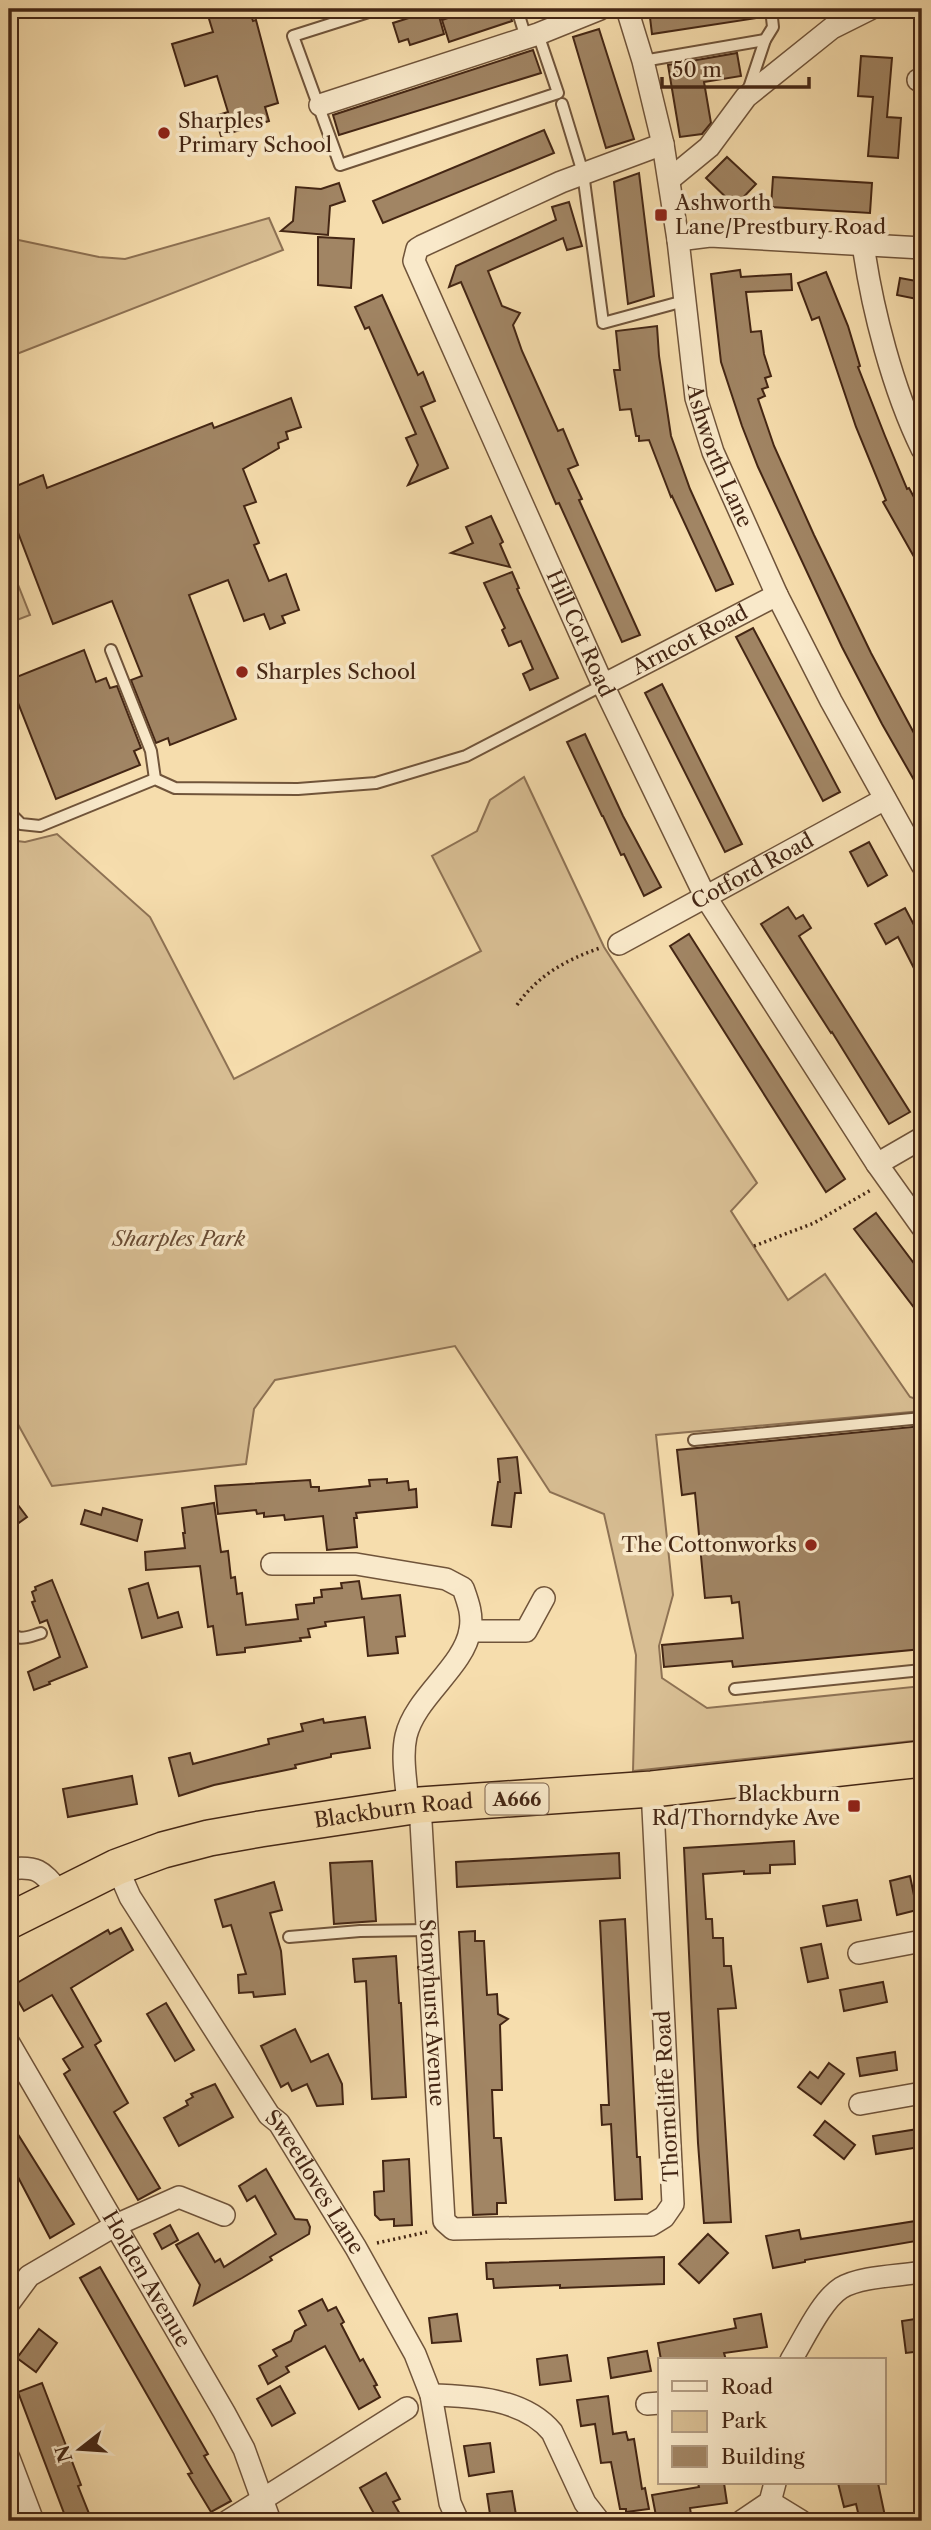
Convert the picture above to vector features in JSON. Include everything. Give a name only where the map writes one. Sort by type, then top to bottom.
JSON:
[{"type":"highway","name":"Blackburn Road","points":[[9,1921],[117,1867],[163,1850],[209,1838],[414,1806],[652,1789],[922,1759]]},
{"type":"street","points":[[320,104],[532,36],[600,9]]},
{"type":"street","name":"Ashworth Lane","points":[[627,9],[643,61],[670,179],[696,398],[709,441],[777,595],[831,701],[920,857]]},
{"type":"street","points":[[670,179],[709,147],[746,97],[832,28],[870,9]]},
{"type":"street","name":"Hill Cot Road","points":[[663,144],[583,173],[422,246],[414,261],[603,685],[705,897],[883,1172],[922,1227]]},
{"type":"street","points":[[678,240],[710,236],[922,248]]},
{"type":"street","points":[[863,244],[868,281],[893,370],[904,407],[922,449]]},
{"type":"street","name":"Arncot Road","points":[[603,685],[777,595]]},
{"type":"street","name":"Cotford Road","points":[[619,944],[885,799]]},
{"type":"street","points":[[883,1172],[922,1138]]},
{"type":"street","points":[[270,1564],[356,1563],[446,1579],[463,1588],[471,1611],[470,1631],[526,1630],[544,1598]]},
{"type":"street","name":"Stonyhurst Avenue","points":[[444,2221],[428,1930],[406,1737],[414,1717],[464,1648],[470,1631]]},
{"type":"street","name":"Thorncliffe Road","points":[[444,2221],[453,2229],[651,2225],[664,2217],[673,2204],[652,1789]]},
{"type":"street","points":[[9,1869],[31,1867],[40,1870],[62,1895]]},
{"type":"street","name":"Sweetloves Lane","points":[[117,1867],[130,1897],[269,2115],[279,2123],[403,2330],[431,2395],[450,2503],[458,2521]]},
{"type":"street","points":[[859,1953],[922,1941]]},
{"type":"street","name":"Holden Avenue","points":[[9,2043],[244,2449],[270,2521]]},
{"type":"street","points":[[860,2104],[922,2093]]},
{"type":"street","points":[[9,2303],[29,2276],[116,2225],[179,2197],[224,2215]]},
{"type":"street","points":[[792,2358],[825,2304],[839,2289],[853,2283],[922,2272]]},
{"type":"street","points":[[431,2395],[473,2396],[517,2408],[545,2424],[552,2432],[584,2503],[599,2521]]},
{"type":"street","points":[[228,2521],[407,2409]]},
{"type":"street","points":[[9,2458],[33,2521]]},
{"type":"street","points":[[742,2521],[772,2492],[801,2521]]},
{"type":"lane","points":[[378,9],[293,36],[340,165],[558,93],[517,9]]},
{"type":"lane","points":[[746,97],[765,40],[773,27],[771,9]]},
{"type":"lane","points":[[643,61],[765,40]]},
{"type":"lane","points":[[562,104],[583,173],[603,323],[684,302]]},
{"type":"lane","points":[[111,650],[151,751],[155,779]]},
{"type":"lane","points":[[9,812],[22,824],[40,826],[155,779],[175,788],[298,789],[376,783],[466,756],[603,685]]},
{"type":"lane","points":[[694,1440],[922,1418]]},
{"type":"lane","points":[[10,1634],[21,1639],[41,1633]]},
{"type":"lane","points":[[734,1689],[922,1670]]},
{"type":"lane","points":[[289,1937],[360,1931],[428,1930]]},
{"type":"path","points":[[517,1005],[543,975],[561,964],[579,955],[619,944]]},
{"type":"path","points":[[754,1247],[833,1214],[883,1172]]},
{"type":"path","points":[[356,2248],[430,2232],[444,2221]]},
{"type":"green space","points":[[269,218],[283,250],[9,357],[9,238],[99,257],[125,259]]},
{"type":"green space","points":[[9,562],[30,615],[9,623]]},
{"type":"green space","name":"Sharples Park","points":[[524,777],[604,947],[757,1183],[731,1211],[788,1300],[825,1274],[910,1397],[922,1401],[922,1411],[656,1435],[673,1595],[659,1646],[662,1678],[707,1708],[922,1686],[922,1740],[633,1771],[636,1655],[604,1514],[550,1492],[455,1346],[275,1380],[254,1409],[246,1464],[52,1486],[9,1408],[9,840],[25,842],[57,834],[150,917],[234,1079],[481,951],[432,856],[477,831],[490,800]]},
{"type":"building","points":[[206,9],[249,9],[253,21],[256,20],[278,103],[265,107],[269,121],[221,136],[215,116],[228,112],[217,76],[185,86],[172,44],[213,32]]},
{"type":"building","points":[[437,9],[444,34],[410,45],[408,39],[399,42],[393,23]]},
{"type":"building","points":[[474,9],[509,9],[512,21],[449,42],[442,20]]},
{"type":"building","points":[[649,9],[756,9],[757,18],[652,34]]},
{"type":"building","points":[[599,29],[634,139],[606,148],[573,37]]},
{"type":"building","points":[[533,50],[541,73],[339,135],[333,115]]},
{"type":"building","points":[[737,53],[741,76],[704,82],[711,123],[702,134],[680,137],[668,65]]},
{"type":"building","points":[[861,56],[892,58],[887,117],[901,118],[898,158],[868,156],[873,97],[858,96]]},
{"type":"building","points":[[544,130],[554,153],[383,223],[373,201]]},
{"type":"building","points":[[727,157],[756,184],[735,206],[706,178]]},
{"type":"building","points":[[639,173],[654,296],[628,304],[614,182]]},
{"type":"building","points":[[773,177],[872,183],[870,213],[771,207]]},
{"type":"building","points":[[339,183],[345,201],[330,206],[328,235],[281,231],[293,221],[296,187],[321,189]]},
{"type":"building","points":[[569,202],[582,246],[567,250],[563,238],[488,271],[502,306],[520,313],[513,325],[522,351],[558,431],[563,429],[578,465],[568,469],[582,499],[579,500],[640,635],[622,642],[559,503],[556,504],[461,282],[449,287],[456,266],[556,220],[552,207]]},
{"type":"building","points":[[318,237],[354,239],[351,288],[318,285]]},
{"type":"building","points":[[740,270],[741,277],[791,274],[792,290],[746,292],[751,332],[761,331],[771,376],[765,378],[768,387],[762,389],[765,396],[758,399],[774,446],[814,535],[871,653],[922,748],[922,794],[842,647],[758,467],[742,426],[721,362],[711,274]]},
{"type":"building","points":[[826,272],[848,326],[860,366],[858,367],[885,436],[907,489],[909,488],[922,512],[922,571],[883,502],[886,500],[856,427],[819,317],[812,320],[798,283]]},
{"type":"building","points":[[900,278],[922,282],[922,300],[897,295]]},
{"type":"building","points":[[382,295],[418,375],[423,372],[435,401],[421,407],[448,468],[408,485],[418,465],[406,438],[416,434],[369,327],[365,329],[355,307]]},
{"type":"building","points":[[657,326],[671,436],[690,489],[733,584],[716,591],[671,497],[649,440],[639,441],[639,436],[636,436],[631,409],[620,410],[614,370],[620,370],[616,331]]},
{"type":"building","points":[[291,398],[301,427],[286,432],[288,439],[278,443],[279,448],[243,469],[256,502],[244,506],[259,543],[254,545],[269,581],[286,574],[299,610],[282,616],[285,623],[270,629],[264,614],[244,621],[228,580],[189,595],[236,719],[170,745],[168,738],[156,743],[131,680],[142,676],[112,601],[53,624],[9,509],[9,489],[43,475],[47,488],[212,423],[214,428]]},
{"type":"building","points":[[491,516],[503,542],[500,544],[510,567],[451,553],[473,543],[466,527]]},
{"type":"building","points":[[512,572],[519,588],[517,589],[558,678],[530,690],[523,674],[533,669],[521,641],[509,646],[502,630],[505,628],[484,583]]},
{"type":"building","points":[[753,628],[840,792],[823,801],[736,637]]},
{"type":"building","points":[[84,650],[96,682],[106,678],[110,688],[117,686],[141,748],[134,751],[140,765],[56,799],[9,680]]},
{"type":"building","points":[[662,684],[742,844],[725,852],[645,693]]},
{"type":"building","points":[[585,734],[623,816],[661,887],[644,896],[624,854],[621,855],[567,742]]},
{"type":"building","points":[[869,842],[887,875],[868,886],[850,852]]},
{"type":"building","points":[[788,907],[796,919],[803,915],[811,928],[799,936],[910,1112],[889,1124],[761,924]]},
{"type":"building","points":[[905,908],[922,940],[922,984],[898,937],[886,944],[875,924]]},
{"type":"building","points":[[689,934],[845,1179],[826,1192],[670,946]]},
{"type":"building","points":[[876,1213],[922,1274],[922,1318],[854,1229]]},
{"type":"building","name":"The Cottonworks","points":[[922,1426],[922,1649],[733,1667],[732,1661],[664,1667],[662,1645],[743,1638],[739,1602],[732,1603],[731,1596],[705,1598],[695,1493],[682,1495],[677,1450]]},
{"type":"building","points":[[517,1457],[521,1493],[515,1493],[511,1527],[492,1525],[500,1482],[498,1459]]},
{"type":"building","points":[[387,1479],[387,1483],[408,1481],[409,1490],[416,1489],[417,1507],[356,1513],[357,1518],[354,1518],[357,1547],[327,1550],[323,1516],[285,1520],[284,1515],[264,1517],[264,1513],[257,1514],[256,1510],[218,1514],[215,1486],[310,1480],[311,1487],[319,1487],[319,1491],[370,1486],[369,1480]]},
{"type":"building","points":[[9,1493],[27,1517],[9,1530]]},
{"type":"building","points":[[214,1503],[221,1552],[228,1551],[231,1578],[235,1577],[237,1594],[242,1593],[246,1625],[298,1619],[296,1605],[314,1603],[314,1598],[322,1597],[321,1590],[342,1588],[341,1583],[359,1581],[362,1599],[400,1595],[405,1636],[396,1637],[398,1653],[368,1656],[364,1617],[325,1622],[326,1626],[308,1629],[310,1637],[300,1638],[301,1641],[245,1648],[245,1652],[217,1655],[213,1626],[208,1627],[200,1566],[146,1570],[145,1552],[185,1548],[182,1508]]},
{"type":"building","points":[[103,1508],[142,1520],[137,1541],[81,1524],[85,1510],[101,1515]]},
{"type":"building","points":[[52,1580],[87,1667],[34,1690],[28,1672],[60,1657],[47,1620],[40,1623],[32,1602],[35,1601],[32,1592],[36,1590],[35,1587]]},
{"type":"building","points":[[148,1583],[158,1618],[178,1612],[182,1627],[142,1638],[129,1589]]},
{"type":"building","points":[[365,1717],[370,1748],[331,1754],[331,1757],[295,1765],[296,1768],[214,1785],[179,1796],[169,1758],[190,1753],[193,1764],[269,1744],[268,1739],[303,1731],[301,1724],[323,1719],[324,1723]]},
{"type":"building","points":[[132,1776],[137,1804],[68,1817],[63,1789]]},
{"type":"building","points":[[794,1841],[795,1864],[770,1865],[770,1873],[744,1874],[744,1871],[703,1874],[706,1919],[712,1919],[713,1938],[723,1938],[724,1966],[731,1966],[736,2008],[718,2009],[731,2222],[704,2223],[684,1848]]},
{"type":"building","points":[[619,1853],[620,1878],[457,1887],[456,1862]]},
{"type":"building","points":[[372,1861],[376,1921],[334,1924],[330,1863]]},
{"type":"building","points":[[910,1876],[917,1910],[897,1915],[890,1881]]},
{"type":"building","points":[[274,1882],[282,1910],[270,1913],[281,1951],[285,1994],[254,1997],[253,1992],[239,1993],[238,1975],[246,1974],[231,1925],[223,1927],[215,1900]]},
{"type":"building","points":[[857,1900],[861,1920],[827,1926],[823,1906]]},
{"type":"building","points":[[625,1919],[637,2157],[640,2157],[642,2199],[615,2200],[611,2124],[602,2125],[601,2105],[609,2105],[600,1921]]},
{"type":"building","points":[[121,1928],[133,1950],[71,1988],[101,2041],[95,2045],[128,2103],[114,2112],[160,2188],[138,2200],[64,2074],[70,2070],[63,2059],[83,2047],[52,1995],[24,2011],[10,1987],[108,1930],[110,1934]]},
{"type":"building","points":[[475,1931],[475,1941],[484,1941],[487,1995],[497,1994],[498,2014],[508,2019],[500,2025],[502,2090],[492,2090],[494,2138],[501,2138],[506,2203],[497,2203],[497,2214],[473,2215],[459,1932]]},
{"type":"building","points":[[821,1944],[828,1978],[808,1982],[801,1948]]},
{"type":"building","points":[[396,1956],[406,2097],[372,2099],[366,1981],[355,1982],[353,1959]]},
{"type":"building","points":[[883,1982],[887,2002],[844,2011],[840,1990]]},
{"type":"building","points":[[166,2003],[194,2050],[175,2061],[147,2014]]},
{"type":"building","points":[[295,2029],[311,2062],[328,2054],[342,2084],[343,2104],[317,2106],[307,2084],[292,2091],[288,2083],[281,2087],[261,2046]]},
{"type":"building","points":[[895,2052],[897,2070],[860,2076],[857,2058]]},
{"type":"building","points":[[829,2063],[844,2074],[821,2104],[798,2087],[810,2072],[818,2078]]},
{"type":"building","points":[[215,2084],[233,2117],[179,2146],[164,2118],[188,2105],[186,2101],[193,2097],[191,2094]]},
{"type":"building","points":[[9,2120],[74,2224],[50,2238],[9,2160]]},
{"type":"building","points":[[825,2121],[855,2145],[844,2159],[814,2135]]},
{"type":"building","points":[[918,2129],[920,2147],[876,2154],[873,2136]]},
{"type":"building","points":[[409,2159],[412,2225],[394,2226],[394,2219],[380,2220],[375,2215],[374,2192],[384,2191],[383,2161]]},
{"type":"building","points":[[266,2169],[295,2219],[307,2220],[309,2234],[270,2257],[272,2260],[194,2305],[200,2285],[176,2245],[198,2233],[215,2262],[220,2259],[224,2267],[276,2234],[255,2196],[247,2201],[239,2186]]},
{"type":"building","points":[[922,2220],[922,2240],[773,2268],[766,2236],[799,2230],[801,2239]]},
{"type":"building","points":[[170,2225],[178,2240],[162,2249],[154,2234]]},
{"type":"building","points":[[708,2234],[728,2253],[699,2283],[679,2264]]},
{"type":"building","points":[[664,2257],[664,2284],[494,2288],[493,2279],[487,2279],[486,2263]]},
{"type":"building","points":[[100,2267],[208,2454],[204,2456],[231,2501],[211,2512],[188,2474],[192,2473],[80,2278]]},
{"type":"building","points":[[322,2299],[328,2311],[336,2307],[344,2322],[341,2324],[360,2361],[363,2359],[377,2385],[374,2386],[380,2397],[359,2409],[325,2346],[286,2367],[289,2372],[268,2384],[259,2366],[277,2356],[273,2350],[291,2341],[295,2331],[306,2325],[299,2311]]},
{"type":"building","points":[[457,2314],[461,2341],[432,2343],[429,2318]]},
{"type":"building","points":[[761,2314],[767,2347],[724,2353],[725,2358],[661,2358],[658,2343],[736,2328],[734,2319]]},
{"type":"building","points":[[922,2318],[922,2351],[906,2353],[902,2321]]},
{"type":"building","points":[[39,2329],[57,2343],[36,2372],[17,2358]]},
{"type":"building","points":[[647,2351],[651,2371],[611,2378],[608,2358]]},
{"type":"building","points":[[567,2355],[571,2381],[540,2385],[537,2359]]},
{"type":"building","points":[[42,2383],[92,2521],[67,2521],[18,2392]]},
{"type":"building","points":[[280,2386],[295,2413],[272,2426],[257,2399]]},
{"type":"building","points":[[608,2396],[613,2434],[626,2432],[628,2440],[634,2439],[642,2489],[645,2488],[649,2509],[626,2512],[626,2509],[620,2509],[611,2462],[601,2463],[595,2424],[581,2426],[577,2400]]},
{"type":"building","points":[[490,2443],[494,2472],[469,2476],[464,2446]]},
{"type":"building","points":[[386,2473],[400,2499],[393,2502],[404,2521],[378,2521],[360,2488]]},
{"type":"building","points":[[698,2484],[724,2484],[727,2503],[690,2508],[692,2521],[657,2521],[652,2495],[699,2487]]},
{"type":"building","points":[[838,2484],[878,2484],[886,2521],[860,2521],[856,2504],[844,2507]]},
{"type":"building","points":[[512,2491],[517,2521],[491,2521],[487,2494]]},
{"type":"place","name":"Sharples Primary School","points":[[164,133]]},
{"type":"place","name":"Ashworth Lane/Prestbury Road","points":[[661,215]]},
{"type":"place","name":"Sharples School","points":[[242,672]]},
{"type":"place","name":"The Cottonworks","points":[[811,1545]]},
{"type":"place","name":"Blackburn Rd/Thorndyke Ave","points":[[854,1806]]}]
